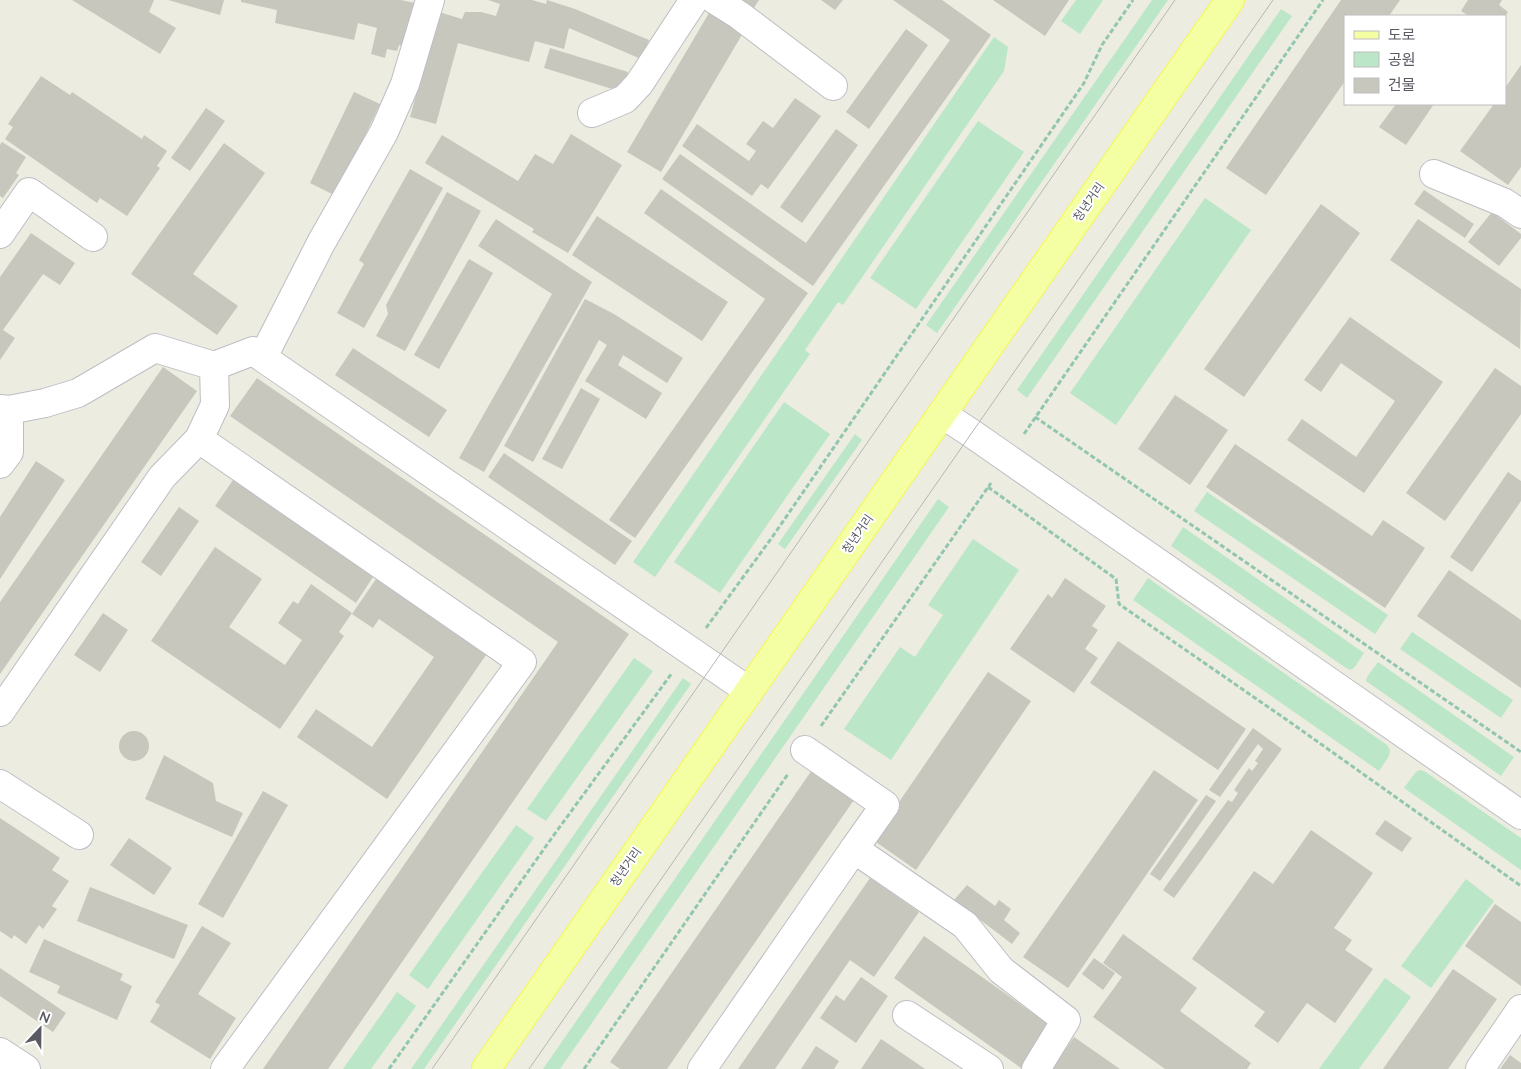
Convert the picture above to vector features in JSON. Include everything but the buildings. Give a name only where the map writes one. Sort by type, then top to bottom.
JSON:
[{"type":"main road","name":"청년거리","points":[[486,1069],[1230,0]]},
{"type":"street","points":[[263,357],[321,243],[384,132],[406,84],[430,0]]},
{"type":"street","points":[[592,113],[625,99],[640,84],[694,0]]},
{"type":"street","points":[[715,0],[739,15],[833,86]]},
{"type":"street","points":[[1434,174],[1505,203],[1521,214]]},
{"type":"street","points":[[0,234],[29,192],[92,237]]},
{"type":"street","points":[[0,464],[9,452],[5,409],[45,403],[78,393],[155,348],[214,366],[253,351],[749,691]]},
{"type":"street","points":[[0,712],[162,477],[199,439],[215,405],[214,366]]},
{"type":"street","points":[[942,414],[1521,815]]},
{"type":"street","points":[[199,439],[522,662],[225,1069]]},
{"type":"street","points":[[702,1069],[885,805],[805,750]]},
{"type":"street","points":[[0,784],[78,834]]},
{"type":"street","points":[[854,849],[965,925],[1001,970],[1066,1020],[1036,1069]]},
{"type":"street","points":[[1480,1069],[1521,1009]]},
{"type":"street","points":[[907,1015],[989,1069]]},
{"type":"street","points":[[0,1052],[26,1069]]},
{"type":"path","points":[[389,1069],[551,839],[773,536],[1084,83],[1102,45],[1133,0]]},
{"type":"path","points":[[584,1069],[1323,0]]},
{"type":"path","points":[[1035,417],[1521,752]]},
{"type":"path","points":[[988,487],[1116,579],[1119,604],[1287,720],[1521,886]]},
{"type":"green space","points":[[1076,0],[1103,0],[1080,34],[1061,21]]},
{"type":"green space","points":[[1152,0],[1168,0],[937,333],[926,325]]},
{"type":"green space","points":[[1281,9],[1292,16],[1027,398],[1017,390]]},
{"type":"green space","points":[[994,37],[1008,47],[1004,71],[843,305],[838,302],[805,350],[810,354],[655,577],[633,562]]},
{"type":"green space","points":[[978,121],[1024,152],[916,309],[870,278]]},
{"type":"green space","points":[[1205,198],[1251,230],[1116,425],[1070,393]]},
{"type":"green space","points":[[784,402],[830,434],[720,593],[674,562]]},
{"type":"green space","points":[[855,434],[862,440],[785,549],[778,544]]},
{"type":"green space","points":[[1207,492],[1388,615],[1375,634],[1194,511]]},
{"type":"green space","points":[[938,499],[949,507],[560,1069],[543,1069]]},
{"type":"green space","points":[[1183,527],[1364,653],[1354,668],[1350,670],[1346,668],[1171,546]]},
{"type":"green space","points":[[973,539],[1019,570],[891,760],[844,729],[900,647],[915,657],[943,615],[928,605]]},
{"type":"green space","points":[[1148,578],[1387,745],[1390,750],[1389,756],[1379,771],[1133,600]]},
{"type":"green space","points":[[1412,632],[1513,700],[1501,718],[1400,649]]},
{"type":"green space","points":[[634,658],[653,671],[546,821],[527,809]]},
{"type":"green space","points":[[1378,662],[1514,757],[1501,776],[1366,681]]},
{"type":"green space","points":[[683,678],[691,684],[424,1069],[411,1069]]},
{"type":"green space","points":[[1419,770],[1424,771],[1521,838],[1521,870],[1404,788]]},
{"type":"green space","points":[[516,825],[534,838],[428,989],[409,975]]},
{"type":"green space","points":[[1466,879],[1494,901],[1431,988],[1401,966]]},
{"type":"green space","points":[[1385,978],[1411,997],[1359,1069],[1319,1069]]},
{"type":"green space","points":[[397,992],[416,1006],[371,1069],[343,1069]]},
{"type":"tram line","points":[[432,1069],[1175,0]]},
{"type":"tram line","points":[[529,1069],[1273,0]]}]
